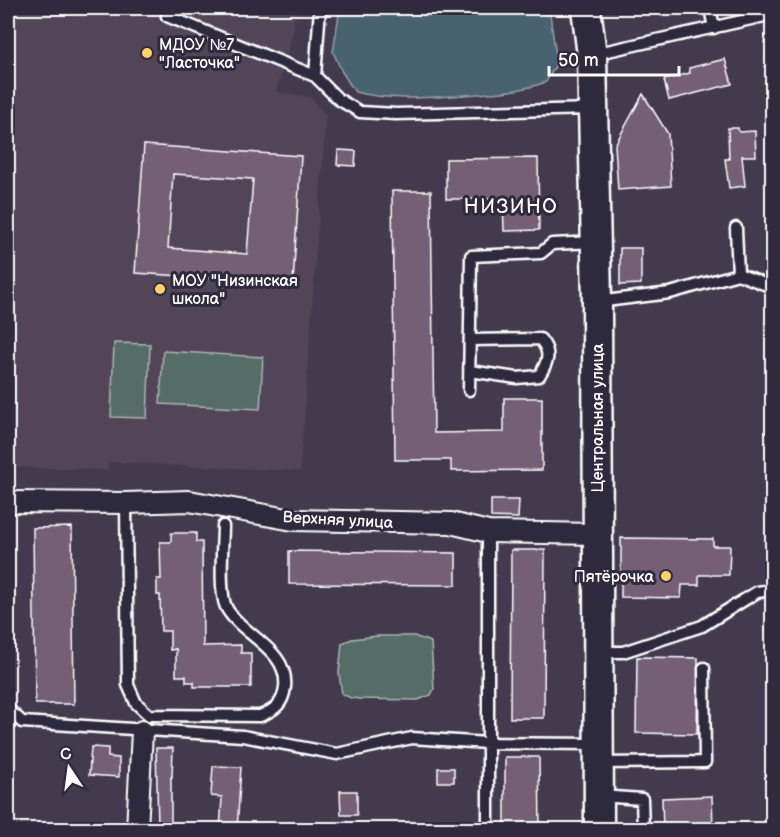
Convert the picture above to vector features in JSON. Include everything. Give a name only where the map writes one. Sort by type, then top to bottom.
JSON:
[{"type":"street","name":"Центральная улица","points":[[586,8],[592,55],[594,109],[599,830]]},
{"type":"street","name":"Верхняя улица","points":[[8,502],[189,501],[293,520],[451,524],[488,532],[597,534]]},
{"type":"street","points":[[137,830],[142,731]]},
{"type":"lane","points":[[315,76],[320,8]]},
{"type":"lane","points":[[710,8],[714,28]]},
{"type":"lane","points":[[592,55],[770,15]]},
{"type":"lane","points":[[167,16],[315,76],[338,99],[360,112],[396,114],[594,109]]},
{"type":"lane","points":[[736,228],[738,274]]},
{"type":"lane","points":[[469,390],[471,256],[541,253],[552,244],[596,242]]},
{"type":"lane","points":[[597,302],[670,293],[738,274],[772,287]]},
{"type":"lane","points":[[470,340],[540,339],[547,346],[549,354],[546,365],[539,376],[516,378],[470,371]]},
{"type":"lane","points":[[126,503],[128,685],[136,703],[149,715],[260,716],[275,710],[284,699],[286,679],[279,659],[234,619],[225,607],[222,587],[223,525]]},
{"type":"lane","points":[[488,532],[488,830]]},
{"type":"lane","points":[[599,652],[623,652],[702,626],[757,592],[772,590]]},
{"type":"lane","points":[[8,709],[22,722],[243,736],[337,754],[412,738],[705,762],[704,668]]},
{"type":"lane","points":[[598,796],[642,799],[643,830]]},
{"type":"shaded area","name":"МОУ \"Низинская школа\"","points":[[8,8],[296,8],[293,33],[276,92],[310,97],[326,116],[300,471],[108,462],[107,470],[8,467]]},
{"type":"green space","points":[[114,343],[150,344],[147,418],[111,417]]},
{"type":"green space","points":[[163,351],[263,357],[260,409],[160,404]]},
{"type":"green space","points":[[414,636],[431,642],[434,689],[431,695],[418,700],[360,699],[342,694],[339,673],[342,643],[352,639]]},
{"type":"water","points":[[340,8],[549,8],[557,63],[546,82],[506,91],[410,98],[383,97],[355,92],[333,52]]},
{"type":"building","points":[[725,59],[732,84],[669,100],[664,80],[690,73],[689,68]]},
{"type":"building","points":[[643,94],[668,134],[671,186],[618,190],[615,145]]},
{"type":"building","points":[[728,128],[738,128],[739,132],[755,131],[756,156],[742,156],[745,186],[729,188],[725,159],[729,159]]},
{"type":"building","points":[[144,145],[301,156],[293,283],[135,273]],"holes":[[[173,174],[253,179],[247,254],[168,248]]]},
{"type":"building","points":[[338,150],[356,151],[355,166],[337,165]]},
{"type":"building","points":[[538,158],[539,230],[504,231],[503,199],[446,199],[446,159]]},
{"type":"building","points":[[392,191],[431,191],[434,433],[504,432],[504,398],[542,398],[542,470],[451,471],[451,460],[395,460]]},
{"type":"building","points":[[620,248],[641,248],[641,284],[620,285]]},
{"type":"building","points":[[491,500],[519,500],[518,518],[491,517]]},
{"type":"building","points":[[72,527],[74,704],[35,704],[33,528]]},
{"type":"building","points":[[171,533],[196,533],[196,542],[202,542],[203,646],[241,645],[241,653],[251,653],[251,687],[194,687],[194,682],[186,682],[186,676],[176,676],[176,649],[170,650],[170,631],[161,631],[160,595],[157,595],[157,579],[161,579],[160,542],[171,542]]},
{"type":"building","points":[[621,538],[713,539],[713,546],[730,546],[729,575],[699,575],[699,585],[682,585],[681,598],[621,597]]},
{"type":"building","points":[[511,550],[545,550],[544,718],[510,718]]},
{"type":"building","points":[[289,551],[456,553],[456,585],[289,584]]},
{"type":"building","points":[[637,657],[698,658],[697,734],[636,733]]},
{"type":"building","points":[[91,747],[108,748],[108,757],[119,758],[119,777],[89,775]]},
{"type":"building","points":[[156,748],[173,748],[171,826],[158,826]]},
{"type":"building","points":[[505,757],[539,757],[540,830],[505,830]]},
{"type":"building","points":[[213,766],[241,767],[237,830],[220,830],[222,797],[211,796]]},
{"type":"building","points":[[438,768],[454,768],[454,782],[438,782]]},
{"type":"building","points":[[340,791],[357,791],[357,815],[341,815]]},
{"type":"building","points":[[712,796],[713,830],[663,830],[662,798]]},
{"type":"place","name":"МДОУ №7 \"Ласточка\"","points":[[147,53]]},
{"type":"place","name":"МОУ \"Низинская школа\"","points":[[160,289]]},
{"type":"place","name":"Пятёрочка","points":[[666,576]]},
{"type":"district","name":"НИЗИНО","points":[[511,206]]}]
